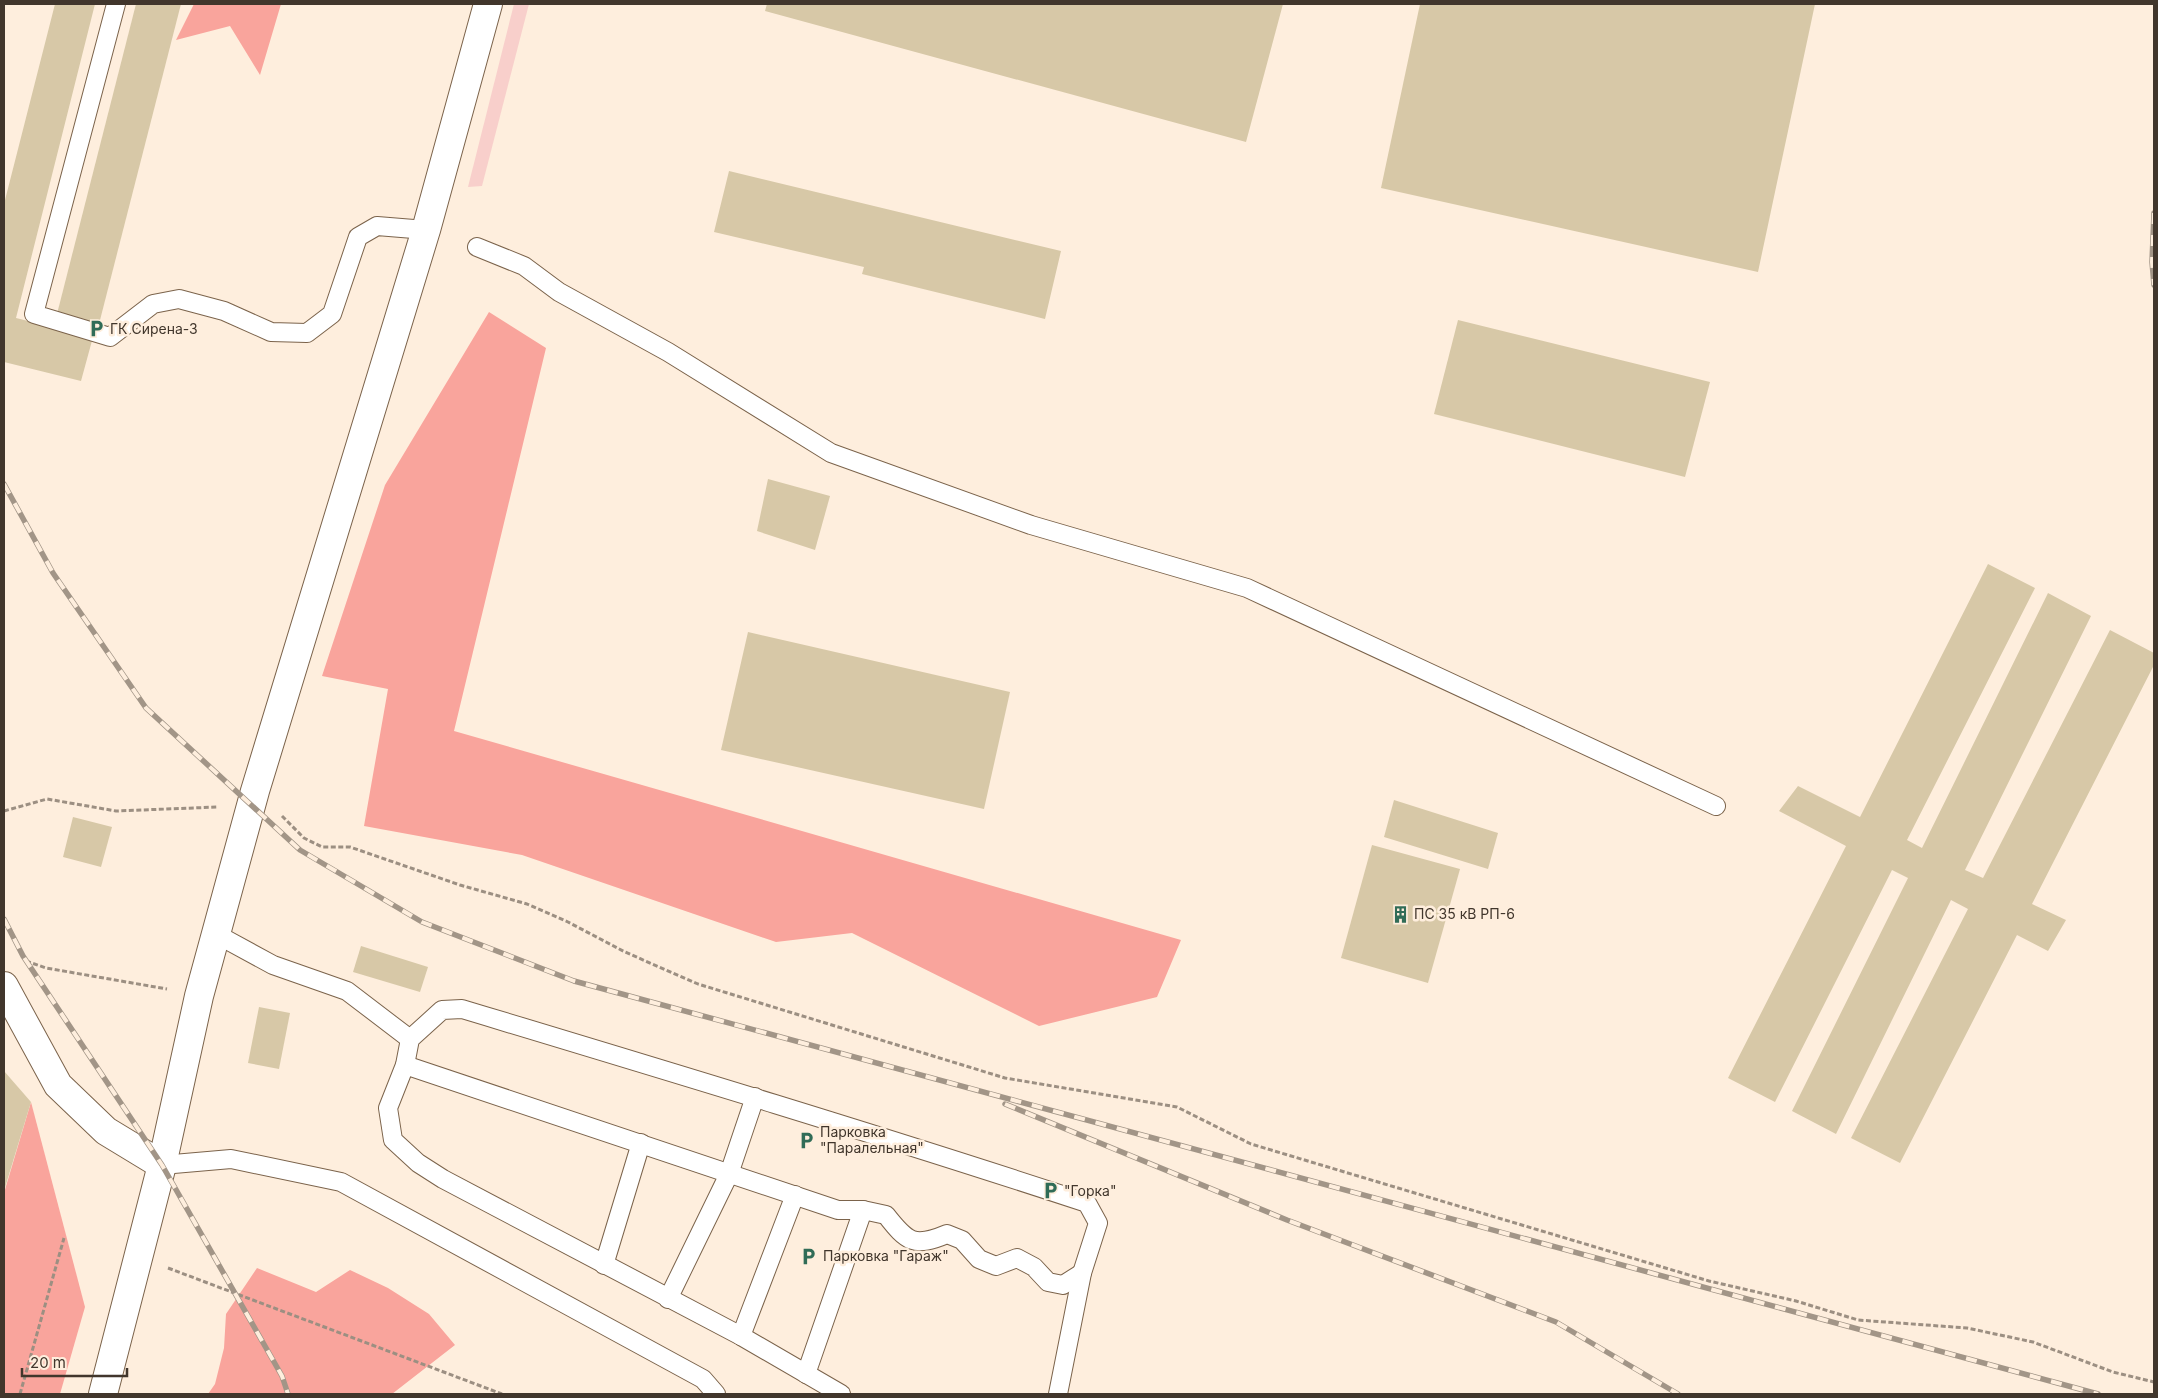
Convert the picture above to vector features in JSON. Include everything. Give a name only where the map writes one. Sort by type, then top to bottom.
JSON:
[{"type":"street","points":[[103,1394],[140,1257],[199,996],[253,798],[426,230],[488,4]]},
{"type":"street","points":[[4,986],[58,1085],[106,1131],[162,1165]]},
{"type":"lane","points":[[116,4],[34,314],[110,337],[153,304],[179,299],[224,311],[270,332],[307,333],[332,314],[358,237],[377,226],[426,230]]},
{"type":"lane","points":[[477,247],[524,266],[559,292],[668,352],[831,453],[1031,525],[1247,588],[1716,806]]},
{"type":"lane","points":[[216,934],[273,965],[347,991],[410,1039]]},
{"type":"lane","points":[[841,1394],[741,1336],[443,1179],[418,1163],[393,1140],[388,1108],[405,1065],[410,1039],[442,1010],[462,1009],[755,1097],[1087,1203],[1098,1223],[1082,1273],[1058,1394]]},
{"type":"lane","points":[[405,1065],[838,1210],[863,1210],[886,1215],[899,1232],[914,1242],[928,1242],[947,1234],[962,1240],[979,1259],[996,1266],[1017,1258],[1034,1267],[1048,1282],[1062,1285],[1082,1273]]},
{"type":"lane","points":[[668,1299],[729,1174],[755,1097]]},
{"type":"lane","points":[[604,1265],[640,1143]]},
{"type":"lane","points":[[162,1165],[231,1159],[341,1182],[703,1379],[716,1394]]},
{"type":"lane","points":[[741,1336],[795,1195]]},
{"type":"lane","points":[[806,1374],[863,1210]]},
{"type":"path","points":[[4,811],[47,799],[116,811],[253,798],[304,838],[322,847],[350,847],[460,885],[527,904],[568,922],[625,952],[698,984],[1005,1078],[1177,1107],[1251,1144],[1709,1281],[1796,1302],[1858,1320],[1966,1328],[2032,1342],[2113,1372],[2154,1382]]},
{"type":"path","points":[[20,959],[46,968],[199,996]]},
{"type":"path","points":[[20,1394],[64,1238]]},
{"type":"path","points":[[140,1257],[502,1394]]},
{"type":"shaded area","points":[[194,4],[281,4],[260,75],[230,26],[176,40]]},
{"type":"shaded area","points":[[514,4],[529,4],[482,186],[468,187]]},
{"type":"shaded area","points":[[489,312],[546,348],[454,731],[1181,940],[1157,997],[1039,1026],[852,933],[776,942],[522,855],[364,826],[388,689],[322,676],[385,485]]},
{"type":"shaded area","points":[[31,1102],[85,1307],[60,1394],[4,1394],[4,1193]]},
{"type":"shaded area","points":[[257,1268],[316,1292],[350,1270],[388,1288],[429,1314],[455,1345],[392,1394],[208,1394],[215,1384],[224,1348],[226,1314]]},
{"type":"building","points":[[55,4],[95,4],[16,318],[93,337],[81,381],[4,362],[4,204]]},
{"type":"building","points":[[136,4],[181,4],[99,324],[57,314]]},
{"type":"building","points":[[767,4],[1283,4],[1246,142],[765,11]]},
{"type":"building","points":[[1420,4],[1815,4],[1758,272],[1381,188]]},
{"type":"building","points":[[729,171],[1061,251],[1045,319],[862,274],[864,267],[714,232]]},
{"type":"building","points":[[1458,320],[1710,382],[1685,477],[1434,414]]},
{"type":"building","points":[[768,479],[830,496],[815,550],[757,531]]},
{"type":"building","points":[[1988,564],[2035,588],[1907,840],[1922,848],[2048,593],[2091,616],[1965,870],[1983,878],[2110,630],[2154,653],[2154,665],[2032,904],[2066,920],[2048,951],[2017,935],[1900,1163],[1851,1138],[1968,909],[1951,900],[1836,1134],[1792,1111],[1908,878],[1892,870],[1775,1102],[1728,1078],[1846,846],[1779,811],[1798,786],[1860,817]]},
{"type":"building","points":[[748,632],[1010,692],[984,809],[721,750]]},
{"type":"building","points":[[1394,800],[1498,833],[1488,869],[1384,837]]},
{"type":"building","points":[[73,817],[112,827],[101,867],[63,857]]},
{"type":"building","name":"ПС 35 кВ РП-6","points":[[1372,845],[1460,869],[1428,983],[1341,958]]},
{"type":"building","points":[[361,946],[428,967],[420,992],[353,972]]},
{"type":"building","points":[[259,1007],[290,1013],[279,1069],[248,1063]]},
{"type":"building","points":[[4,1071],[31,1102],[4,1191]]},
{"type":"railway","points":[[2154,213],[2152,262],[2154,285]]},
{"type":"railway","points":[[4,484],[53,573],[146,708],[300,850],[422,922],[574,981],[2098,1394]]},
{"type":"railway","points":[[4,919],[23,956],[162,1165],[282,1376],[288,1394]]},
{"type":"railway","points":[[1005,1104],[1287,1220],[1556,1322],[1678,1394]]},
{"type":"place","name":"ГК Сирена-3","points":[[96,329]]},
{"type":"place","name":"ПС 35 кВ РП-6","points":[[1400,914]]},
{"type":"place","name":"Парковка \"Паралельная\"","points":[[806,1140]]},
{"type":"place","name":"\"Горка\"","points":[[1050,1191]]},
{"type":"place","name":"Парковка \"Гараж\"","points":[[809,1256]]}]
